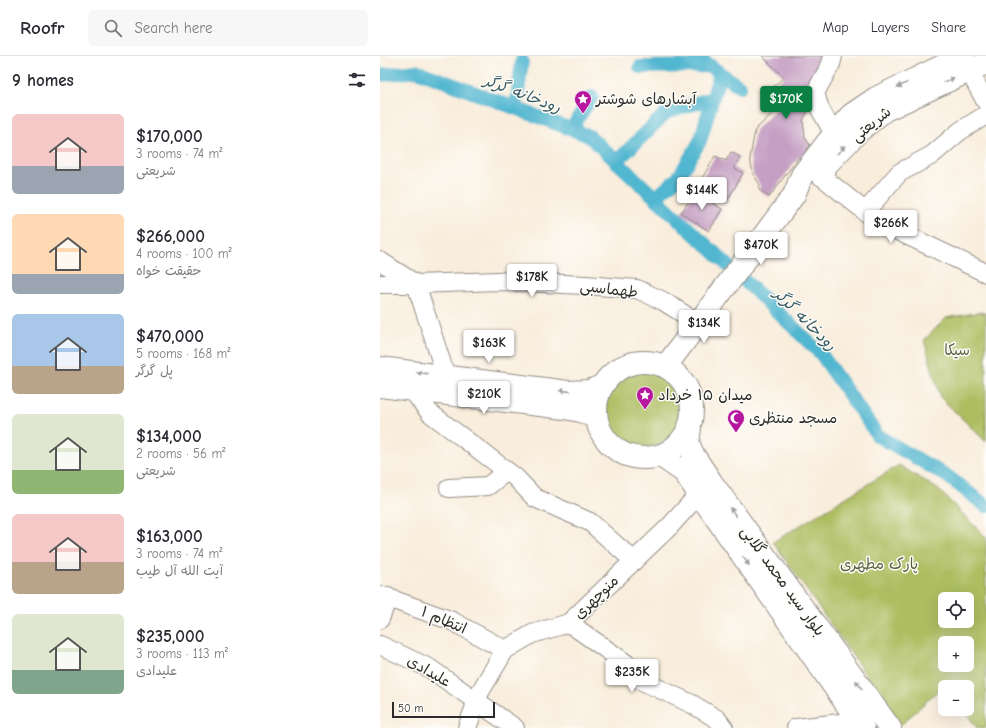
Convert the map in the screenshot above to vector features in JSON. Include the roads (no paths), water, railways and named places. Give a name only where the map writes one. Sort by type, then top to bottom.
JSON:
[{"type":"main road","name":"شریعتی","points":[[788,202],[802,175],[851,115],[876,98],[972,64]]},
{"type":"main road","name":"شریعتی","points":[[788,202],[810,187],[827,164],[858,132],[884,110],[972,64]]},
{"type":"main road","points":[[666,366],[788,202]]},
{"type":"main road","points":[[638,362],[652,362],[666,366],[678,374],[687,386],[692,399],[693,414],[690,428],[683,440],[673,449],[661,456],[648,459],[635,458],[622,453],[610,444],[601,432],[596,418],[597,401],[602,386],[612,374],[624,366],[638,362]]},
{"type":"main road","points":[[380,368],[568,392],[589,391],[602,386]]},
{"type":"main road","points":[[380,386],[565,408],[581,411],[596,418]]},
{"type":"main road","name":"بلوار سید محمد گلابی","points":[[690,428],[688,443],[694,456],[712,484],[890,728]]},
{"type":"main road","name":"بلوار سید محمد گلابی","points":[[661,456],[684,472],[860,724]]},
{"type":"street","points":[[833,56],[831,64],[815,93],[820,109],[834,134]]},
{"type":"street","points":[[972,64],[986,102]]},
{"type":"street","points":[[865,212],[899,173],[932,155],[960,131],[984,121]]},
{"type":"street","points":[[820,175],[878,221],[986,273]]},
{"type":"street","points":[[380,261],[416,284],[446,376]]},
{"type":"street","name":"طهماسبی","points":[[380,284],[498,281],[637,289],[663,301],[698,324]]},
{"type":"street","points":[[412,390],[430,413],[515,477],[535,498],[590,522],[634,561]]},
{"type":"street","points":[[449,488],[488,486],[507,471]]},
{"type":"street","name":"منوچهری","points":[[467,728],[480,692],[505,650],[532,634],[569,623],[670,526],[699,494]]},
{"type":"street","points":[[380,619],[384,596]]},
{"type":"street","name":"انتظام ۱","points":[[384,596],[452,621],[505,650]]},
{"type":"street","points":[[569,623],[626,664],[638,679],[692,704],[717,719],[724,728]]},
{"type":"street","name":"علیدادی","points":[[380,645],[429,668],[477,700],[515,728]]},
{"type":"street","points":[[804,727],[860,724],[878,710]]},
{"type":"waterway","points":[[696,56],[740,87]]},
{"type":"waterway","points":[[516,108],[522,61]]},
{"type":"waterway","points":[[640,67],[711,66]]},
{"type":"waterway","name":"رودخانه گرگر","points":[[380,75],[417,71],[589,136],[821,354],[878,436],[947,476],[986,506]]},
{"type":"waterway","points":[[655,198],[678,178],[700,141],[720,73]]},
{"type":"waterway","points":[[571,129],[592,97]]},
{"type":"waterway","points":[[616,162],[667,112],[713,98]]},
{"type":"place","name":"آبشارهای شوشتر","points":[[583,114]]},
{"type":"place","name":"میدان ۱۵ خرداد","points":[[645,410]]},
{"type":"place","name":"مسجد منتظری","points":[[736,433]]},
{"type":"park label","name":"سیکا","points":[[957,350]]},
{"type":"park label","name":"پارک مطهری","points":[[879,564]]}]
